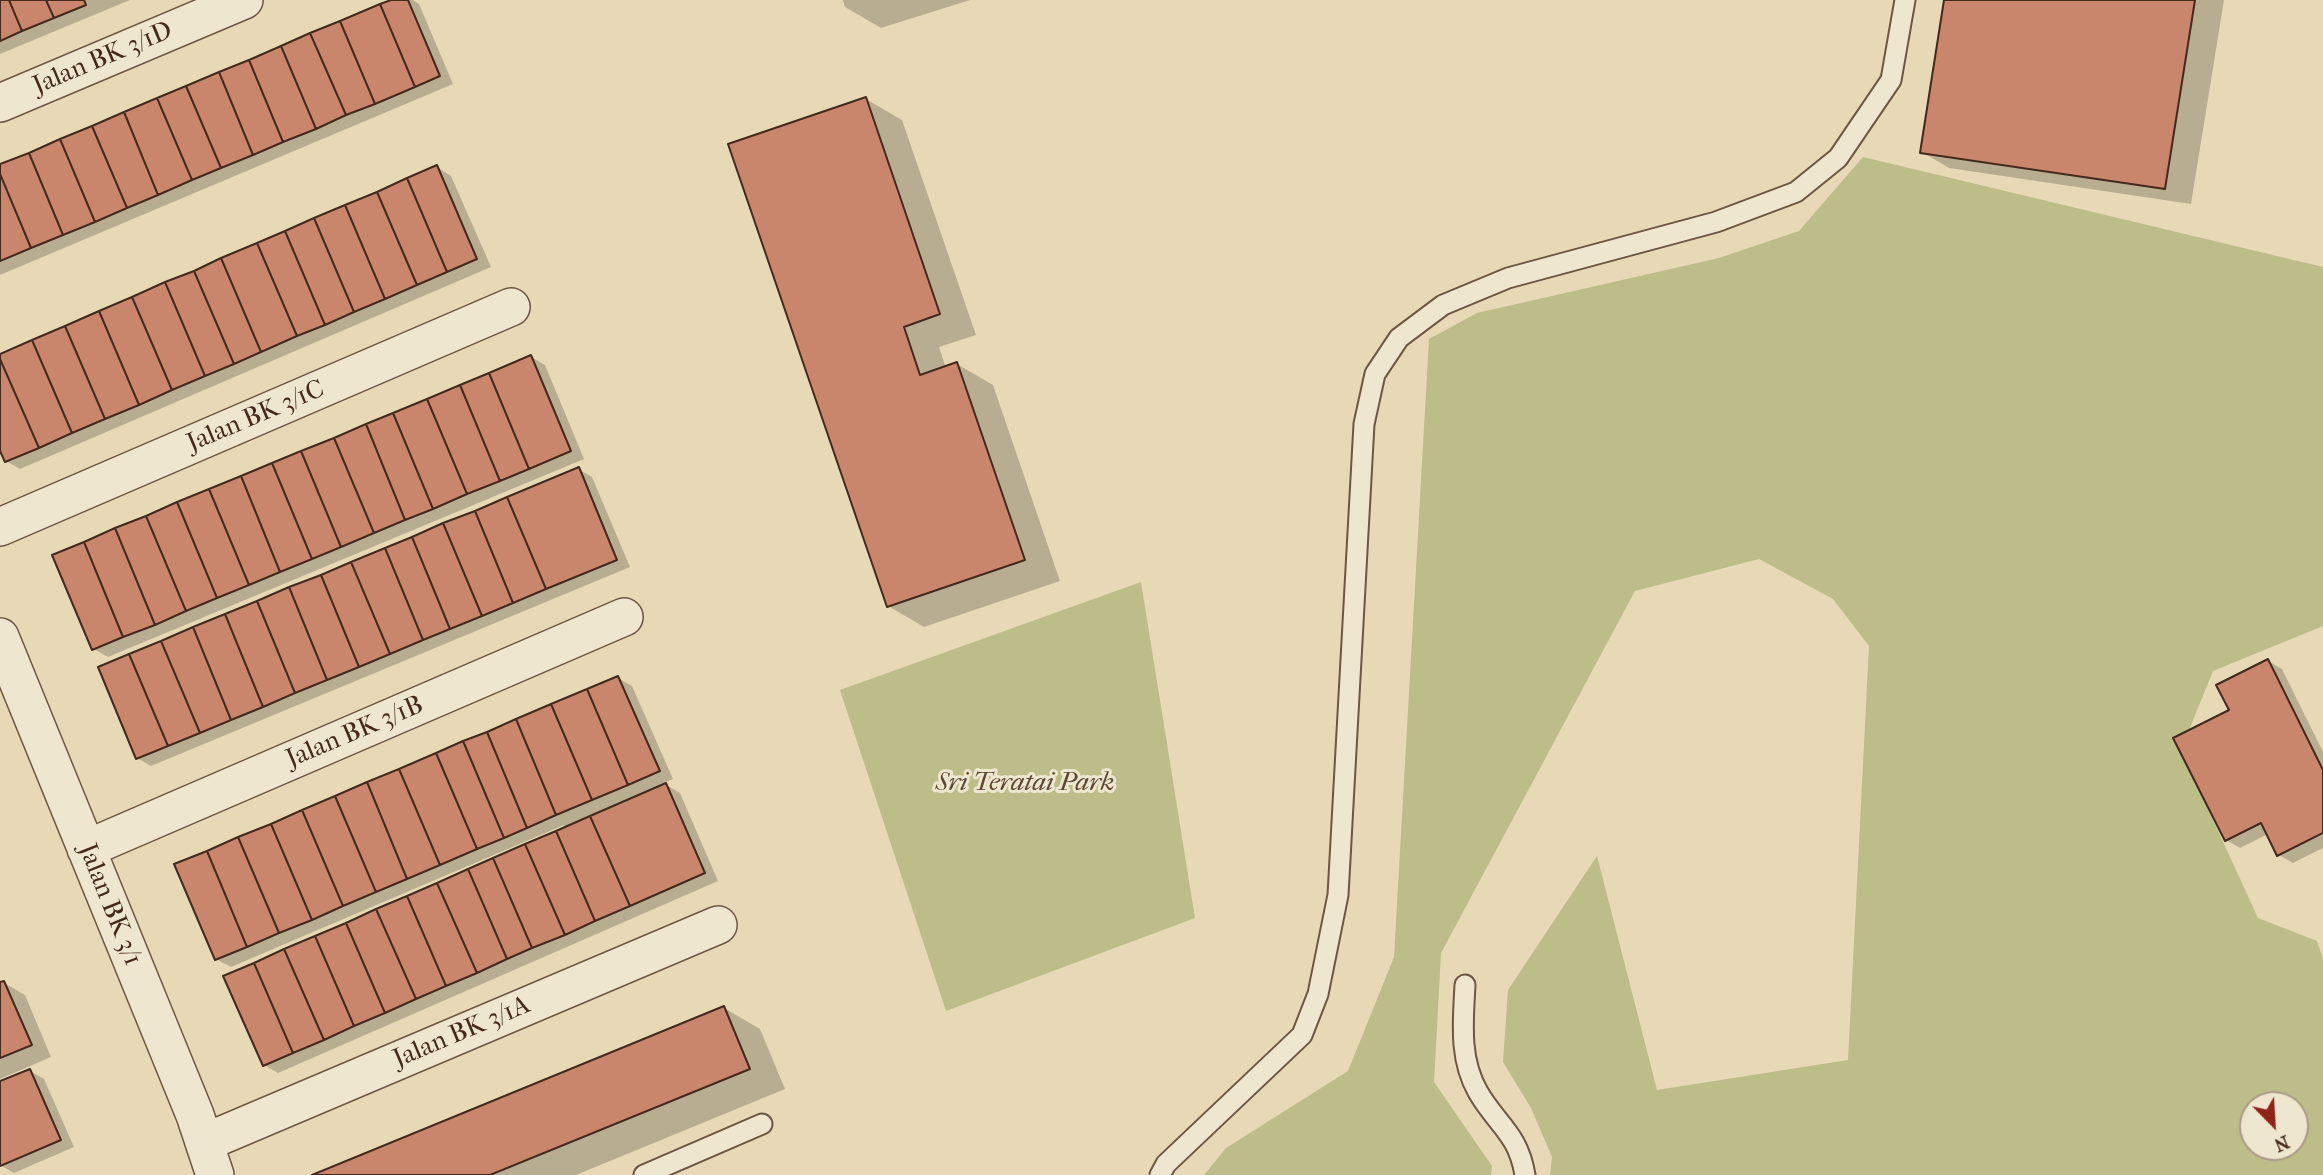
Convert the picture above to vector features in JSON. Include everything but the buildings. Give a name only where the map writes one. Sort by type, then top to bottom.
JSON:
[{"type":"street","name":"Jalan BK 3/1D","points":[[0,103],[244,0]]},
{"type":"street","name":"Jalan BK 3/1C","points":[[0,527],[511,307]]},
{"type":"street","name":"Jalan BK 3/1B","points":[[86,849],[624,617]]},
{"type":"street","name":"Jalan BK 3/1","points":[[0,636],[211,1158]]},
{"type":"street","name":"Jalan BK 3/1A","points":[[211,1158],[718,925]]},
{"type":"lane","points":[[1160,1175],[1166,1164],[1302,1035],[1318,994],[1338,895],[1364,425],[1375,373],[1399,338],[1443,305],[1508,278],[1716,222],[1796,192],[1838,158],[1892,80],[1905,0]]},
{"type":"lane","points":[[1465,985],[1464,1057],[1476,1089],[1492,1113],[1508,1130],[1522,1155],[1525,1175]]},
{"type":"lane","points":[[644,1175],[762,1124]]},
{"type":"green space","points":[[1863,157],[2323,267],[2323,626],[2213,671],[2181,750],[2258,918],[2317,941],[2323,959],[2323,1175],[1550,1175],[1552,1157],[1531,1108],[1503,1062],[1508,990],[1597,856],[1657,1090],[1848,1060],[1869,646],[1833,599],[1759,559],[1635,591],[1441,953],[1434,1082],[1492,1166],[1491,1175],[1204,1175],[1226,1148],[1348,1071],[1394,957],[1429,339],[1477,313],[1719,258],[1799,231]]},
{"type":"green space","name":"Sri Teratai Park","points":[[1141,582],[1195,918],[946,1011],[840,690]]}]
